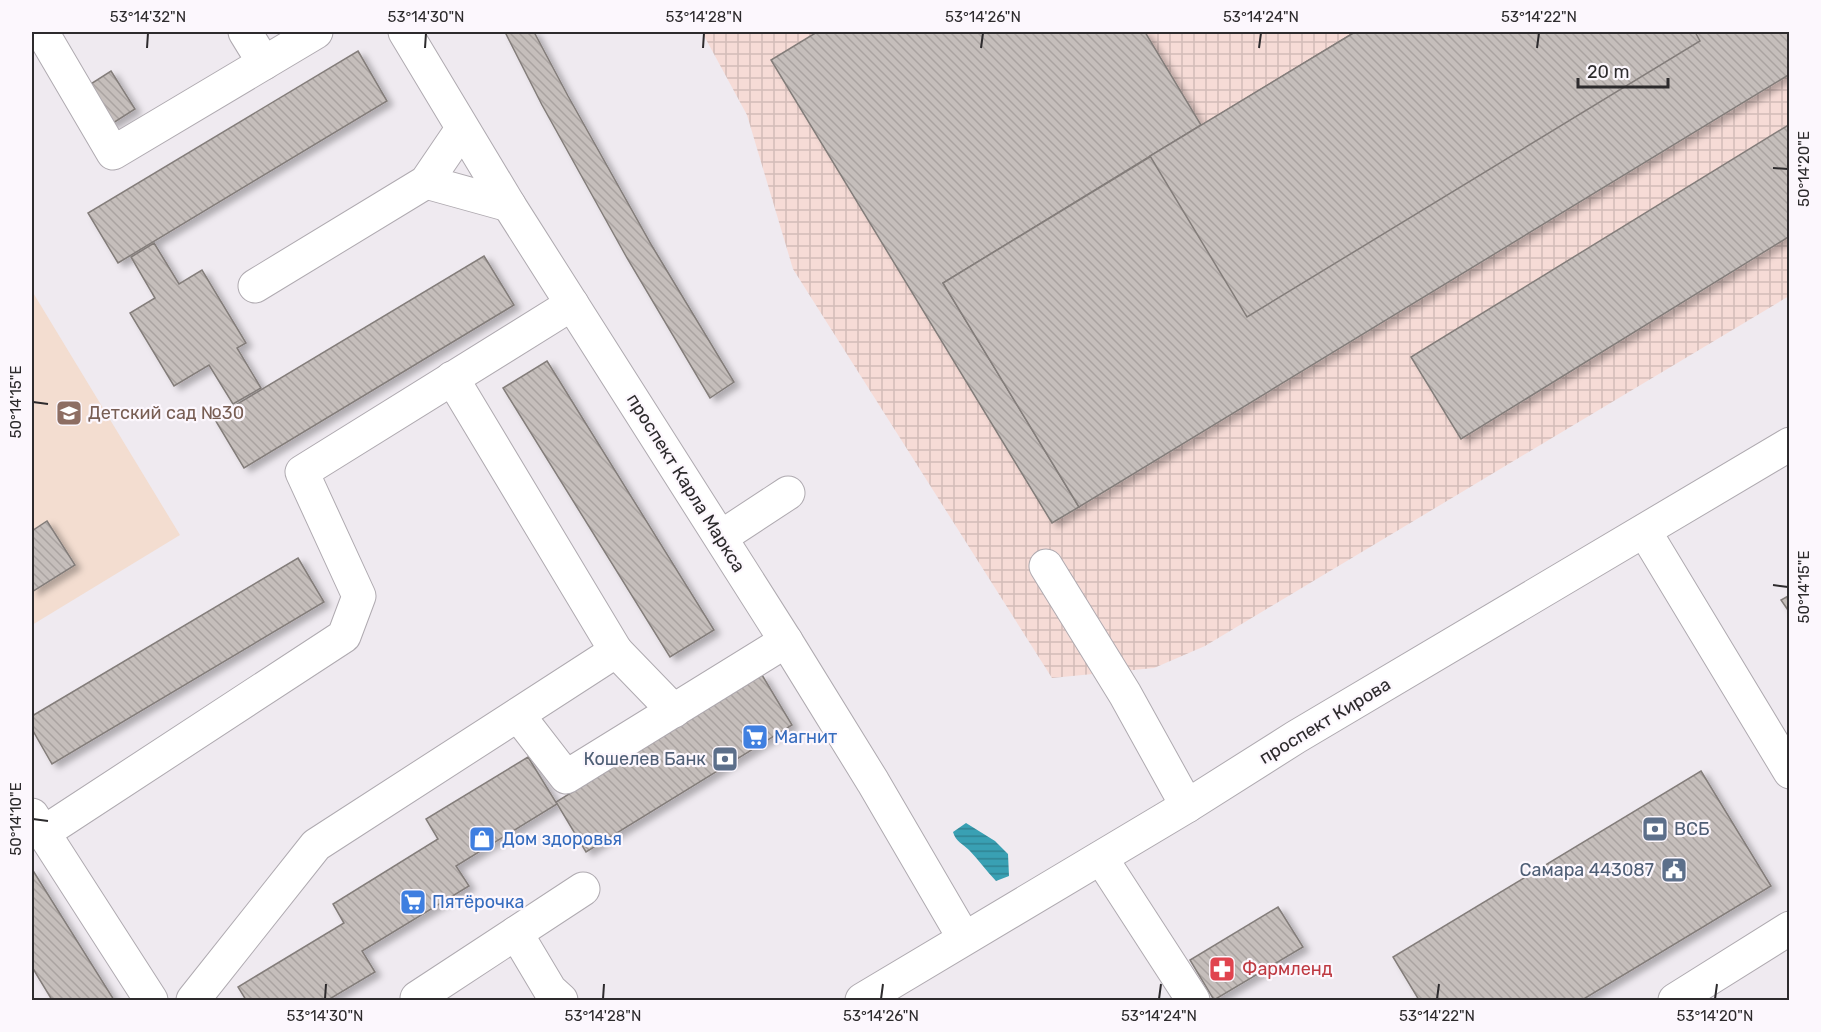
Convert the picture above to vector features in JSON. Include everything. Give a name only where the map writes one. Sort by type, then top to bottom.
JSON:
[{"type":"main road","points":[[42,32],[113,153],[316,32]]},
{"type":"main road","points":[[245,32],[264,63]]},
{"type":"main road","name":"проспект Карла Маркса","points":[[412,34],[462,129],[786,641],[873,782],[964,938]]},
{"type":"main road","points":[[255,285],[426,182],[462,129]]},
{"type":"main road","points":[[426,182],[509,205]]},
{"type":"main road","points":[[151,1000],[37,824],[344,636],[359,597],[302,472],[572,304]]},
{"type":"main road","points":[[452,378],[616,651],[674,711]]},
{"type":"main road","name":"проспект Кирова","points":[[862,1000],[1187,806],[1296,737],[1790,444]]},
{"type":"main road","points":[[721,537],[788,493]]},
{"type":"main road","points":[[1645,532],[1790,772]]},
{"type":"main road","points":[[1046,566],[1125,694],[1187,806]]},
{"type":"main road","points":[[518,715],[566,777],[786,641]]},
{"type":"main road","points":[[193,1000],[316,845],[616,651]]},
{"type":"main road","points":[[1101,858],[1193,1000]]},
{"type":"main road","points":[[417,998],[583,889]]},
{"type":"main road","points":[[1675,1000],[1790,928]]},
{"type":"main road","points":[[516,933],[555,997]]},
{"type":"shaded area","points":[[702,32],[1789,32],[1789,296],[1205,646],[1154,668],[1052,678],[793,269],[747,115]]},
{"type":"shaded area","name":"Детский сад №30","points":[[32,291],[180,535],[32,625]]},
{"type":"water","points":[[966,823],[995,841],[1008,854],[1009,876],[996,881],[973,854],[958,841],[953,832]]},
{"type":"building","points":[[505,32],[534,32],[652,246],[734,382],[710,398],[627,258],[542,105]]},
{"type":"building","points":[[817,32],[1145,32],[1201,125],[943,283],[1079,507],[1052,523],[771,60]]},
{"type":"building","points":[[1355,32],[1790,32],[1790,74],[1079,507],[943,283]]},
{"type":"building","points":[[1355,32],[1695,32],[1700,41],[1247,317],[1150,156]]},
{"type":"building","points":[[358,51],[387,101],[118,263],[88,213]]},
{"type":"building","points":[[111,71],[135,109],[110,125],[86,87]]},
{"type":"building","points":[[1790,124],[1790,236],[1461,439],[1411,357]]},
{"type":"building","points":[[154,243],[179,284],[202,270],[246,343],[237,348],[261,388],[233,404],[209,365],[174,386],[130,313],[155,298],[131,257]]},
{"type":"building","points":[[484,256],[514,305],[244,468],[214,418]]},
{"type":"building","points":[[547,361],[714,630],[670,657],[503,388]]},
{"type":"building","points":[[47,521],[75,565],[32,592],[32,531]]},
{"type":"building","points":[[298,558],[324,602],[52,764],[32,729],[32,716]]},
{"type":"building","points":[[1790,595],[1790,613],[1781,600]]},
{"type":"building","points":[[762,675],[792,725],[586,852],[556,802]]},
{"type":"building","points":[[528,757],[557,804],[456,866],[469,886],[362,951],[375,972],[328,1000],[246,1000],[238,987],[344,923],[333,904],[438,839],[426,819]]},
{"type":"building","points":[[1701,771],[1771,886],[1582,1000],[1419,1000],[1393,957]]},
{"type":"building","points":[[32,869],[114,1000],[52,1000],[32,967]]},
{"type":"building","points":[[1278,907],[1303,947],[1214,1000],[1190,960]]},
{"type":"place","name":"Детский сад №30","points":[[69,413]]},
{"type":"place","name":"Магнит","points":[[755,737]]},
{"type":"place","name":"Кошелев Банк","points":[[725,759]]},
{"type":"place","name":"ВСБ","points":[[1655,829]]},
{"type":"place","name":"Дом здоровья","points":[[482,839]]},
{"type":"place","name":"Самара 443087","points":[[1674,870]]},
{"type":"place","name":"Пятёрочка","points":[[413,902]]},
{"type":"place","name":"Фармленд","points":[[1222,969]]}]
